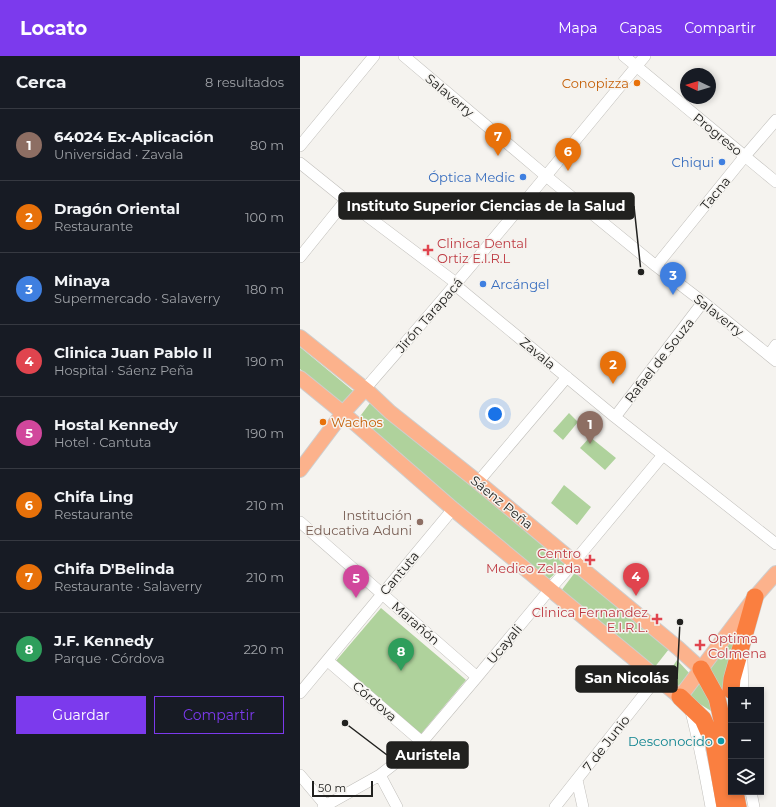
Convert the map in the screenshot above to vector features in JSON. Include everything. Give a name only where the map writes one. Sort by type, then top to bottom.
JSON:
[{"type":"highway","points":[[732,687],[732,680],[755,597]]},
{"type":"highway","name":"Sáenz Peña","points":[[700,669],[717,698],[726,738]]},
{"type":"highway","points":[[684,701],[703,719],[714,744],[726,807]]},
{"type":"highway","points":[[728,721],[726,738],[730,759]]},
{"type":"highway","points":[[736,795],[738,807]]},
{"type":"main road","name":"Sáenz Peña","points":[[300,337],[365,389],[390,412],[478,482],[678,648],[700,669]]},
{"type":"main road","points":[[300,378],[343,413],[453,509],[684,701],[700,669],[755,597],[776,573]]},
{"type":"main road","points":[[300,470],[343,413],[365,389]]},
{"type":"street","points":[[300,146],[374,56]]},
{"type":"street","name":"Salaverry","points":[[404,56],[546,176],[772,358]]},
{"type":"street","name":"Progreso","points":[[624,56],[776,182]]},
{"type":"street","name":"Jirón Tarapacá","points":[[365,389],[546,176],[645,56]]},
{"type":"street","name":"Tacna","points":[[656,266],[776,120]]},
{"type":"street","name":"Zavala","points":[[300,163],[346,200],[456,283],[460,289],[615,417],[776,544]]},
{"type":"street","points":[[300,257],[346,200]]},
{"type":"street","name":"Rafael de Souza","points":[[615,417],[703,302]]},
{"type":"street","points":[[772,358],[776,345]]},
{"type":"street","points":[[478,482],[566,377]]},
{"type":"street","name":"Ucayali","points":[[325,807],[380,775],[422,742],[663,455]]},
{"type":"street","name":"Cantuta","points":[[300,693],[453,509]]},
{"type":"street","name":"Marañón","points":[[300,522],[477,677]]},
{"type":"street","points":[[741,648],[743,687]]},
{"type":"street","name":"Córdova","points":[[328,661],[422,742]]},
{"type":"street","name":"7 de Junio","points":[[555,807],[657,678]]},
{"type":"street","points":[[684,701],[696,728],[711,807]]},
{"type":"street","points":[[300,775],[325,807]]},
{"type":"street","points":[[380,775],[397,807]]},
{"type":"street","points":[[577,780],[583,807]]},
{"type":"street","points":[[752,795],[754,807]]},
{"type":"green space","points":[[300,347],[358,395],[347,408],[300,369]]},
{"type":"green space","points":[[370,403],[567,563],[548,580],[358,419]]},
{"type":"green space","points":[[569,413],[578,422],[563,440],[553,431]]},
{"type":"green space","points":[[590,437],[616,458],[605,470],[580,448]]},
{"type":"green space","points":[[564,485],[591,507],[577,525],[551,503]]},
{"type":"green space","points":[[576,571],[669,649],[654,668],[561,591]]},
{"type":"green space","points":[[381,608],[466,680],[420,735],[335,662]]},
{"type":"green space","points":[[736,633],[725,701],[706,671]]},
{"type":"green space","points":[[677,660],[690,674],[679,690],[665,678]]},
{"type":"green space","points":[[700,676],[716,714],[687,696]]},
{"type":"place","name":"Conopizza","points":[[637,83]]},
{"type":"place","name":"Chifa D'Belinda","points":[[498,156]]},
{"type":"place","name":"Chiqui","points":[[722,162]]},
{"type":"place","name":"Chifa Ling","points":[[568,171]]},
{"type":"place","name":"Óptica Medic","points":[[523,177]]},
{"type":"place","name":"Clinica Dental Ortiz E.I.R.L","points":[[428,250]]},
{"type":"place","name":"Instituto Superior Ciencias de la Salud","points":[[641,272]]},
{"type":"place","name":"Arcángel","points":[[483,284]]},
{"type":"place","name":"Minaya","points":[[673,295]]},
{"type":"place","name":"Dragón Oriental","points":[[613,384]]},
{"type":"place","name":"Wachos","points":[[323,422]]},
{"type":"place","name":"64024 Ex-Aplicación","points":[[590,444]]},
{"type":"place","name":"Institución Educativa Aduni","points":[[420,522]]},
{"type":"place","name":"Centro Medico Zelada","points":[[590,560]]},
{"type":"place","name":"Clinica Juan Pablo II","points":[[636,596]]},
{"type":"place","name":"Hostal Kennedy","points":[[356,598]]},
{"type":"place","name":"Clinica Fernandez E.I.R.L.","points":[[657,619]]},
{"type":"place","name":"San Nicolás","points":[[680,622]]},
{"type":"place","name":"Optima Colmena","points":[[700,645]]},
{"type":"place","name":"J.F. Kennedy","points":[[401,671]]},
{"type":"place","name":"Auristela","points":[[345,723]]},
{"type":"place","name":"Desconocido","points":[[721,741]]}]
